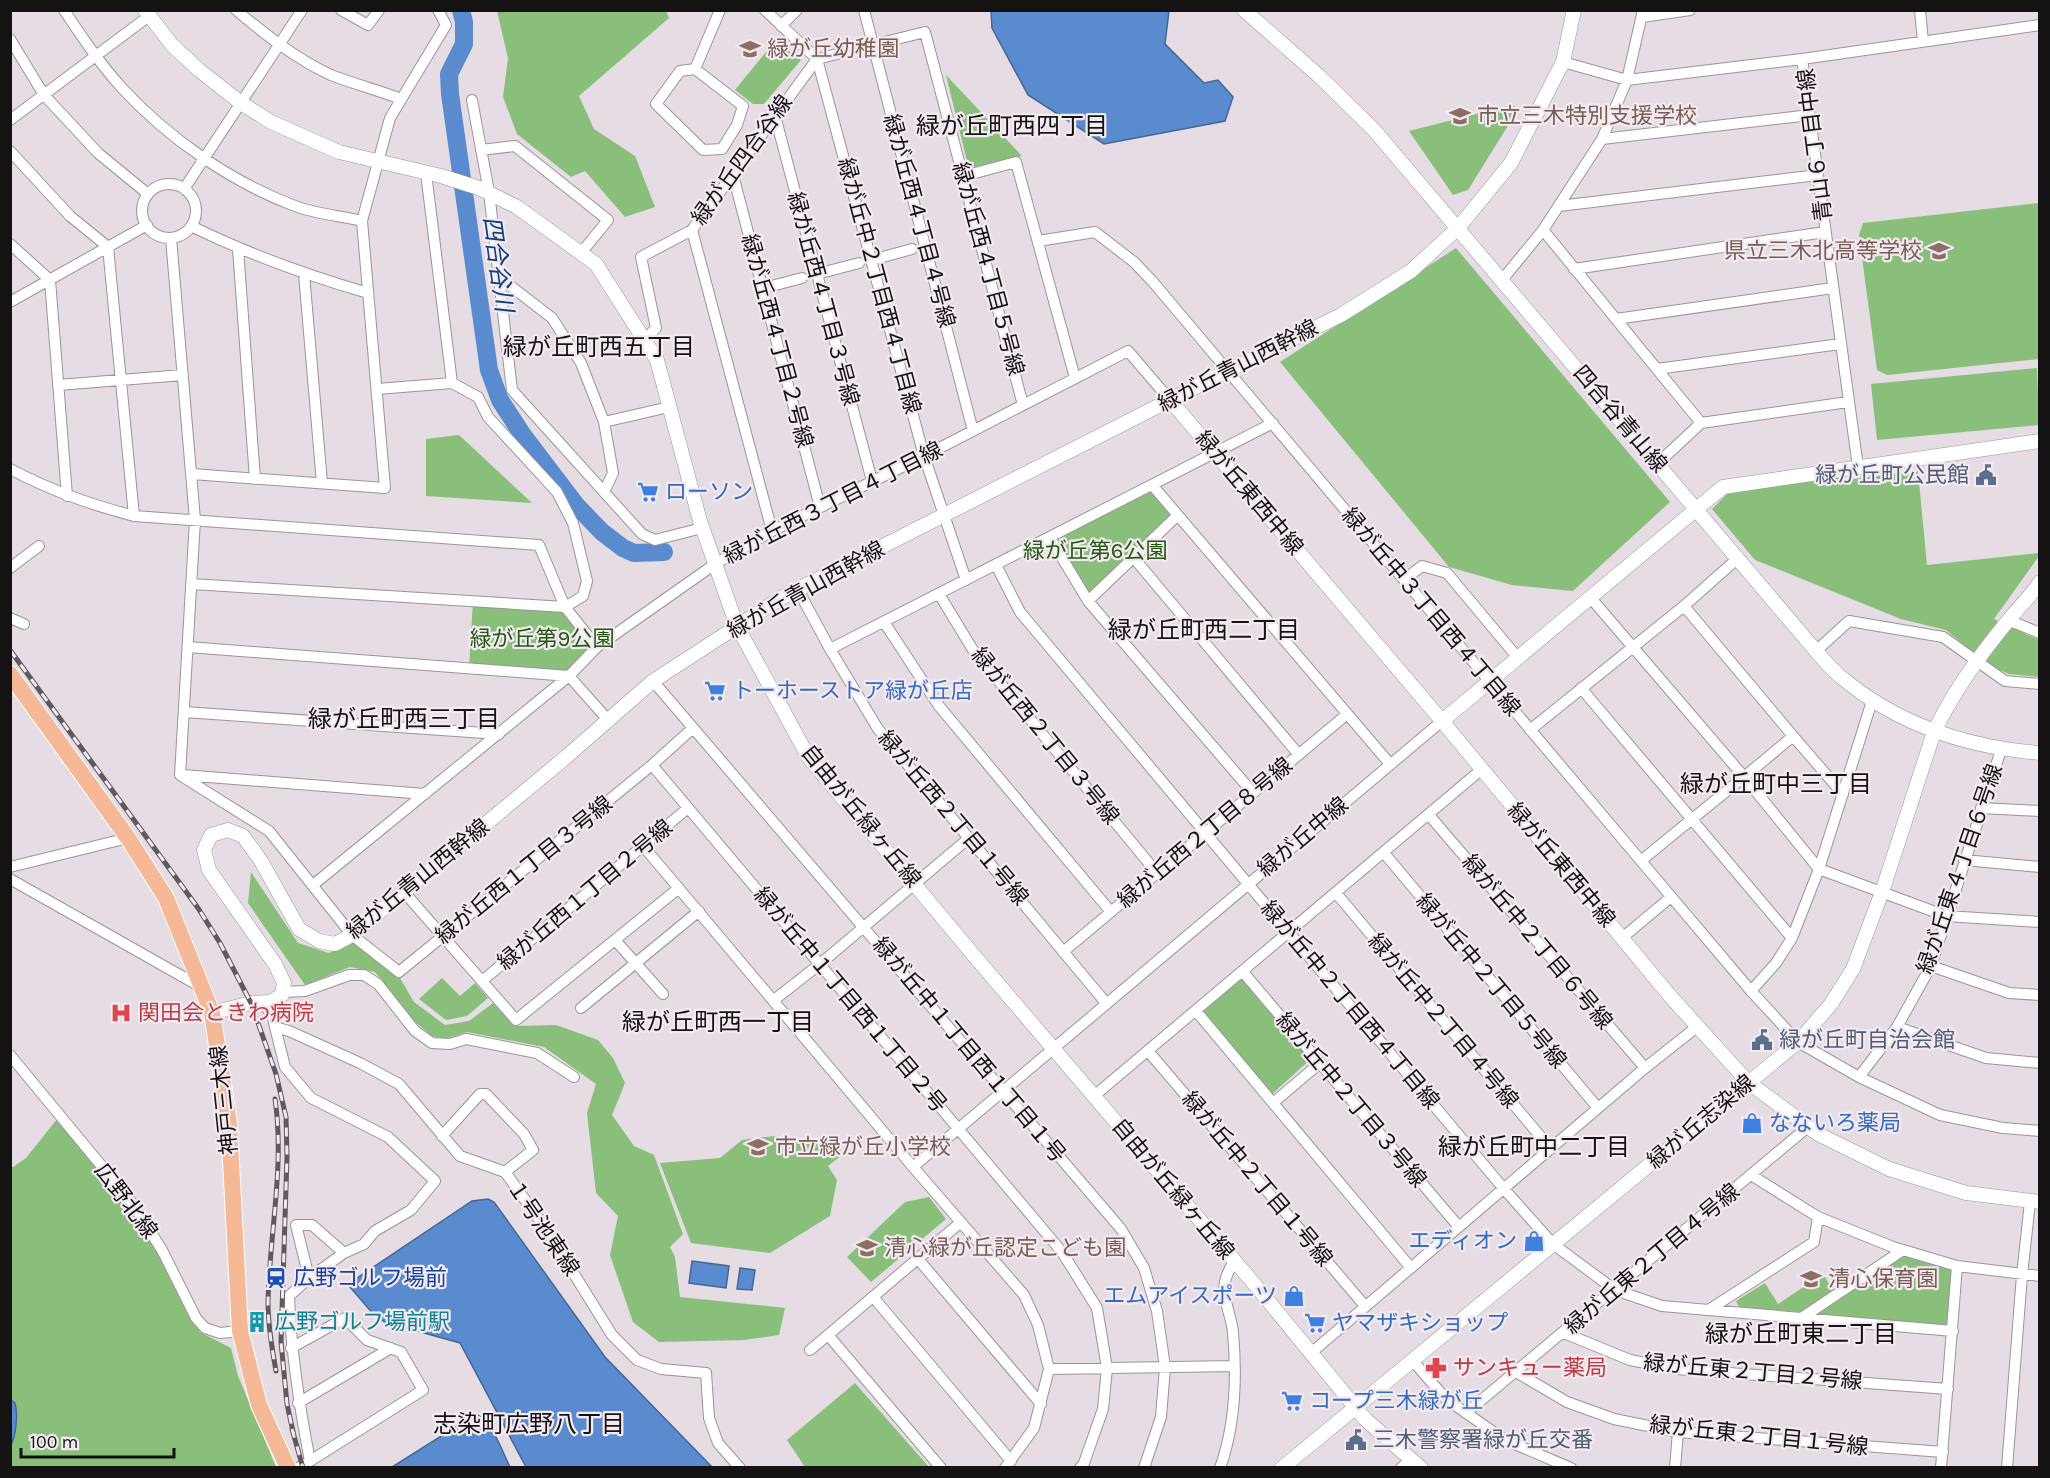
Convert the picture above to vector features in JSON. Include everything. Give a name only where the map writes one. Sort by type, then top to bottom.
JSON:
[{"type":"main road","name":"神戸三木線","points":[[10,674],[128,838],[166,898],[212,1013],[229,1123],[240,1330],[259,1405],[288,1467]]},
{"type":"street","points":[[64,10],[120,87],[174,136],[205,158],[248,184],[296,206],[362,221]]},
{"type":"street","points":[[236,10],[280,46],[333,75],[401,99]]},
{"type":"street","points":[[184,189],[302,10]]},
{"type":"street","points":[[341,10],[369,26],[379,10]]},
{"type":"street","points":[[192,474],[385,488],[362,221],[390,118],[446,25],[438,10]]},
{"type":"street","points":[[695,69],[720,10]]},
{"type":"street","points":[[765,10],[818,59]]},
{"type":"street","points":[[782,26],[797,10]]},
{"type":"street","name":"緑が丘西４丁目４号線","points":[[864,10],[973,431]]},
{"type":"street","name":"四合谷青山線","points":[[1244,10],[1319,76],[1374,130],[1737,559],[1840,676],[1872,700],[1934,732],[2001,750],[2040,753]]},
{"type":"street","name":"緑が丘青山西幹線","points":[[283,992],[284,983],[275,964],[209,870],[204,850],[211,835],[228,830],[243,836],[261,861],[299,929],[320,941],[335,944],[352,934],[653,681],[737,626],[798,590],[1228,370],[1341,315],[1411,271],[1458,228],[1511,163],[1563,62],[1574,10]]},
{"type":"street","points":[[1502,280],[1543,230],[1602,139],[1626,80],[1643,14],[1690,10]]},
{"type":"street","points":[[1920,10],[1923,42]]},
{"type":"street","points":[[10,120],[96,56],[147,13]]},
{"type":"street","name":"自由が丘緑ヶ丘線","points":[[147,13],[179,51],[219,87],[271,122],[339,152],[441,176],[484,190],[517,207],[596,264],[657,360],[702,528],[737,626],[809,758],[1365,1419],[1411,1465]]},
{"type":"street","name":"青山６丁目中線","points":[[1858,466],[1802,59],[2040,25]]},
{"type":"street","name":"緑が丘西４丁目５号線","points":[[818,59],[925,32],[1023,405]]},
{"type":"street","points":[[10,39],[44,95],[98,153],[148,194]]},
{"type":"street","name":"緑が丘四合谷線","points":[[644,341],[656,328],[641,257],[692,230],[818,59]]},
{"type":"street","name":"緑が丘中２丁目西４丁目線","points":[[818,59],[924,456],[966,580]]},
{"type":"street","points":[[1563,62],[1626,80],[1802,59]]},
{"type":"street","points":[[695,69],[743,106],[737,125],[722,149],[703,150],[656,104],[680,71],[695,69]]},
{"type":"street","points":[[472,100],[499,277],[512,390],[642,534],[655,540],[702,528]]},
{"type":"street","points":[[1602,139],[1810,115]]},
{"type":"street","name":"緑が丘西４丁目３号線","points":[[775,116],[872,482]]},
{"type":"street","points":[[481,150],[515,146],[608,220],[581,253]]},
{"type":"street","points":[[10,152],[70,216],[108,247],[134,516]]},
{"type":"street","points":[[964,176],[1016,162],[1075,378]]},
{"type":"street","points":[[426,173],[452,383]]},
{"type":"street","name":"緑が丘西４丁目２号線","points":[[733,175],[820,507]]},
{"type":"street","points":[[1559,206],[1818,175]]},
{"type":"street","points":[[171,184],[184,189],[193,198],[196,206],[196,215],[191,226],[180,236],[171,238],[154,233],[147,225],[142,211],[148,194],[162,185],[171,184]]},
{"type":"street","points":[[10,302],[147,225]]},
{"type":"street","points":[[191,226],[238,249],[304,274],[369,293]]},
{"type":"street","points":[[692,230],[772,531]]},
{"type":"street","points":[[1543,230],[1701,423]]},
{"type":"street","name":"緑が丘中３丁目西４丁目線","points":[[1038,241],[1095,232],[1134,262],[1153,282],[1671,897],[1798,1042],[1859,1077],[1940,1114],[2003,1128],[2040,1131]]},
{"type":"street","points":[[1574,269],[1825,232]]},
{"type":"street","points":[[171,238],[195,520],[180,775]]},
{"type":"street","points":[[10,244],[50,280],[67,496]]},
{"type":"street","points":[[238,249],[255,478]]},
{"type":"street","points":[[872,260],[912,249]]},
{"type":"street","points":[[817,274],[859,263]]},
{"type":"street","points":[[304,274],[322,483]]},
{"type":"street","points":[[499,277],[552,318],[581,363],[604,422],[614,473],[604,492]]},
{"type":"street","points":[[764,288],[802,278]]},
{"type":"street","points":[[1616,319],[1833,288]]},
{"type":"street","points":[[1657,369],[1840,344]]},
{"type":"street","name":"緑が丘西３丁目４丁目線","points":[[313,885],[569,676],[597,646],[715,564],[772,531],[1128,351],[1170,400]]},
{"type":"street","points":[[58,385],[183,375]]},
{"type":"street","points":[[192,584],[565,607],[583,596],[587,581],[573,523],[557,492],[488,417],[478,397],[452,383],[377,389]]},
{"type":"street","name":"緑が丘東西中線","points":[[1170,400],[1442,721],[1670,996],[1748,1082],[1818,1134],[1889,1168],[1966,1193],[2035,1202]]},
{"type":"street","points":[[1657,464],[1701,423],[1848,402]]},
{"type":"street","points":[[604,422],[669,407]]},
{"type":"street","points":[[830,649],[1273,423]]},
{"type":"street","name":"緑が丘中線","points":[[913,1167],[1247,883],[1723,487],[2040,441]]},
{"type":"street","points":[[10,469],[67,496],[134,516],[539,545],[565,607],[597,646]]},
{"type":"street","points":[[1153,486],[1390,764]]},
{"type":"street","points":[[1088,601],[1178,515]]},
{"type":"street","points":[[1050,538],[1088,601],[1253,793]]},
{"type":"street","points":[[10,568],[39,546]]},
{"type":"street","points":[[1133,557],[1299,754]]},
{"type":"street","points":[[1530,730],[1684,606],[1737,559]]},
{"type":"street","name":"緑が丘中２丁目西４丁目線","points":[[996,565],[1020,612],[1552,1244],[1615,1290],[1662,1306],[1953,1330]]},
{"type":"street","points":[[1405,579],[1422,566],[1447,573],[1518,658]]},
{"type":"street","name":"緑が丘志染線","points":[[1282,1467],[1798,1042],[1831,1004],[1853,969],[1882,892],[1934,732],[1946,708],[1976,662],[2008,620],[2032,595],[2040,582]]},
{"type":"street","name":"緑が丘西２丁目１号線","points":[[798,590],[878,729],[1106,1003]]},
{"type":"street","name":"緑が丘西２丁目３号線","points":[[939,594],[973,650],[1157,873]]},
{"type":"street","points":[[1590,597],[1745,778],[1819,869],[1946,916],[2040,922]]},
{"type":"street","points":[[1684,606],[1843,794]]},
{"type":"street","points":[[10,618],[24,624]]},
{"type":"street","points":[[2008,620],[2040,633]]},
{"type":"street","points":[[1816,651],[1849,621],[1943,637],[2005,681],[2040,684]]},
{"type":"street","points":[[884,622],[939,706],[1111,912]]},
{"type":"street","points":[[188,646],[569,676],[608,720]]},
{"type":"street","name":"緑が丘中１丁目西１丁目１号","points":[[653,681],[1121,1229],[1143,1268],[1157,1311],[1165,1367],[1161,1417],[1144,1467]]},
{"type":"street","points":[[1581,688],[1792,938]]},
{"type":"street","points":[[1751,991],[1776,963],[1792,938],[1819,869],[1872,700]]},
{"type":"street","points":[[184,712],[499,734]]},
{"type":"street","name":"緑が丘西２丁目８号線","points":[[1064,952],[1346,715]]},
{"type":"street","name":"緑が丘西１丁目３号線","points":[[352,934],[399,972],[652,765],[693,728]]},
{"type":"street","points":[[1641,861],[1745,778],[1792,736]]},
{"type":"street","name":"緑が丘東４丁目６号線","points":[[1859,1077],[1897,1027],[1931,966],[2001,750]]},
{"type":"street","name":"緑が丘中１丁目西１丁目２号","points":[[652,765],[1068,1261],[1097,1308],[1107,1368],[1103,1410],[1084,1463],[1080,1467]]},
{"type":"street","points":[[1094,1096],[1482,770]]},
{"type":"street","points":[[180,775],[425,794]]},
{"type":"street","points":[[180,775],[269,831],[352,934]]},
{"type":"street","name":"緑が丘西１丁目２号線","points":[[482,981],[688,808]]},
{"type":"street","points":[[1981,808],[2040,811]]},
{"type":"street","name":"緑が丘中２丁目６号線","points":[[1429,815],[1645,1068]]},
{"type":"street","points":[[10,867],[128,838]]},
{"type":"street","points":[[774,1000],[969,838]]},
{"type":"street","points":[[644,847],[913,1167],[1024,1295],[1038,1325],[1048,1369],[1035,1428],[1008,1464],[874,1298]]},
{"type":"street","name":"緑が丘中２丁目５号線","points":[[1384,853],[1598,1108]]},
{"type":"street","points":[[1964,860],[2040,867]]},
{"type":"street","points":[[10,879],[202,988]]},
{"type":"street","points":[[404,892],[516,1020],[679,888]]},
{"type":"street","name":"緑が丘中２丁目４号線","points":[[1336,893],[1551,1149]]},
{"type":"street","points":[[1622,938],[1671,897]]},
{"type":"street","points":[[582,1008],[699,911]]},
{"type":"street","points":[[615,940],[663,994]]},
{"type":"street","points":[[1931,966],[2009,993],[2040,995]]},
{"type":"street","name":"緑が丘中２丁目３号線","points":[[1243,972],[1459,1227]]},
{"type":"street","points":[[212,1013],[251,1003],[264,1003],[282,995],[283,992],[305,991],[349,975],[364,975],[378,984],[416,1031],[432,1043],[450,1044],[466,1039],[537,1053],[574,1077]]},
{"type":"street","points":[[264,1003],[273,1018],[285,1067],[311,1098],[388,1137],[435,1181],[411,1210],[375,1231],[364,1244],[344,1253],[309,1278],[289,1296],[291,1348],[298,1402],[310,1461]]},
{"type":"street","points":[[1196,1011],[1411,1268]]},
{"type":"street","points":[[1311,1353],[1645,1068],[1698,1026]]},
{"type":"street","name":"１号池東線","points":[[275,1027],[360,1063],[399,1084],[460,1156],[505,1172],[546,1229],[612,1335],[637,1360],[661,1369],[706,1373],[709,1418],[718,1443],[740,1467]]},
{"type":"street","points":[[1897,1027],[1986,1058],[2040,1063]]},
{"type":"street","name":"緑が丘中２丁目１号線","points":[[1148,1051],[1365,1306]]},
{"type":"street","name":"広野北線","points":[[10,1055],[133,1204],[162,1250],[196,1318],[205,1328],[220,1333],[240,1330]]},
{"type":"street","points":[[1273,1103],[1320,1063]]},
{"type":"street","points":[[442,1136],[480,1094],[486,1094],[524,1134],[533,1150],[505,1172]]},
{"type":"street","name":"緑が丘東２丁目４号線","points":[[1467,1413],[1809,1126]]},
{"type":"street","points":[[1751,1175],[1818,1217],[1903,1250],[1957,1266],[2040,1276]]},
{"type":"street","points":[[2007,1467],[2022,1275],[2035,1202]]},
{"type":"street","points":[[1710,1310],[1814,1242],[1818,1217]]},
{"type":"street","points":[[810,1350],[962,1222]]},
{"type":"street","points":[[309,1278],[296,1225],[312,1225],[344,1253]]},
{"type":"street","points":[[1803,1317],[1903,1250]]},
{"type":"street","points":[[918,1259],[1041,1404]]},
{"type":"street","points":[[1220,1467],[1228,1446],[1235,1382],[1233,1331],[1225,1294],[1225,1280],[1234,1261]]},
{"type":"street","points":[[1941,1467],[1957,1266]]},
{"type":"street","points":[[291,1348],[345,1318],[367,1340],[401,1352],[423,1390],[298,1467]]},
{"type":"street","name":"緑が丘東２丁目２号線","points":[[1564,1333],[1630,1360],[1676,1369],[1948,1389]]},
{"type":"street","points":[[828,1335],[941,1467]]},
{"type":"street","points":[[298,1402],[391,1348]]},
{"type":"street","points":[[1413,1360],[1446,1399],[1505,1440],[1571,1467]]},
{"type":"street","points":[[1048,1369],[1234,1366]]},
{"type":"street","name":"緑が丘東２丁目１号線","points":[[1516,1372],[1567,1402],[1614,1419],[1678,1432],[1943,1452]]},
{"type":"street","points":[[1675,1467],[1678,1432]]},
{"type":"green space","points":[[497,11],[666,11],[669,18],[579,96],[594,129],[635,156],[655,207],[625,217],[585,171],[571,177],[517,134],[503,97],[508,58]]},
{"type":"green space","points":[[775,41],[801,60],[764,104],[753,104],[735,90]]},
{"type":"green space","points":[[946,75],[1022,156],[969,169]]},
{"type":"green space","points":[[1512,105],[1519,108],[1468,190],[1453,195],[1409,131]]},
{"type":"green space","points":[[2039,203],[2039,359],[1887,375],[1877,370],[1859,235],[1863,223]]},
{"type":"green space","points":[[1456,248],[1670,502],[1573,591],[1512,585],[1449,567],[1280,362]]},
{"type":"green space","points":[[2037,368],[2039,425],[1877,440],[1871,384]]},
{"type":"green space","points":[[459,435],[532,503],[426,496],[426,439]]},
{"type":"green space","points":[[1918,471],[1927,565],[2039,553],[1994,619],[2039,640],[2039,677],[2009,674],[1988,665],[1946,630],[1901,619],[1755,560],[1712,509],[1727,494],[1837,474],[1845,480]]},
{"type":"green space","name":"緑が丘第6公園","points":[[1149,491],[1172,513],[1172,517],[1093,592],[1087,592],[1057,543],[1058,539]]},
{"type":"green space","name":"緑が丘第9公園","points":[[473,601],[565,607],[597,647],[569,676],[469,668]]},
{"type":"green space","points":[[251,872],[298,943],[329,953],[351,941],[400,978],[414,1002],[445,1025],[469,1021],[493,1003],[514,1026],[556,1025],[598,1040],[613,1058],[625,1083],[612,1115],[634,1146],[654,1155],[683,1234],[670,1247],[675,1257],[680,1297],[785,1308],[779,1335],[744,1340],[659,1342],[633,1322],[610,1255],[618,1216],[596,1193],[587,1113],[596,1084],[544,1047],[467,1032],[445,1039],[432,1036],[414,1021],[375,972],[350,967],[305,985],[248,903]]},
{"type":"green space","points":[[1243,972],[1314,1056],[1269,1097],[1196,1011]]},
{"type":"green space","points":[[442,978],[460,996],[475,983],[488,998],[467,1016],[446,1020],[419,999]]},
{"type":"green space","points":[[58,1118],[133,1209],[200,1332],[231,1348],[238,1376],[276,1467],[11,1468],[11,1167],[26,1158]]},
{"type":"green space","points":[[775,1136],[838,1148],[843,1154],[828,1166],[837,1180],[830,1216],[770,1253],[691,1243],[660,1163],[720,1158],[742,1140]]},
{"type":"green space","points":[[929,1197],[946,1219],[871,1282],[847,1257],[905,1202]]},
{"type":"green space","points":[[1903,1250],[1957,1266],[1953,1331],[1803,1317]]},
{"type":"green space","points":[[1823,1274],[1833,1290],[1801,1312],[1739,1307],[1736,1301],[1765,1283],[1778,1304]]},
{"type":"green space","points":[[855,1383],[929,1467],[805,1467],[787,1440]]},
{"type":"water","points":[[991,11],[1169,11],[1165,44],[1204,83],[1218,80],[1233,97],[1225,121],[1104,144],[1028,95],[992,28]]},
{"type":"water","points":[[488,1199],[494,1202],[605,1357],[712,1467],[526,1467],[460,1343],[385,1322],[374,1315],[350,1287],[351,1282],[472,1201]]},
{"type":"water","points":[[692,1261],[729,1266],[726,1288],[689,1283]]},
{"type":"water","points":[[740,1268],[755,1270],[752,1290],[737,1289]]},
{"type":"water","points":[[11,1400],[15,1403],[16,1419],[11,1445]]},
{"type":"water","points":[[476,1414],[492,1431],[510,1467],[392,1467]]},
{"type":"waterway","name":"四合谷川","points":[[461,10],[464,22],[464,44],[449,74],[450,94],[489,370],[500,400],[522,434],[576,505],[602,532],[623,548],[634,553],[664,552]]},
{"type":"railway","points":[[10,650],[198,908],[220,943],[251,1003],[276,1074],[286,1117],[287,1157],[281,1342],[287,1404],[294,1436]]},
{"type":"railway","points":[[275,1099],[278,1150],[268,1303],[269,1329],[276,1371]]},
{"type":"railway","points":[[292,1429],[303,1468]]},
{"type":"place","name":"緑が丘幼稚園","points":[[750,49]]},
{"type":"place","name":"市立三木特別支援学校","points":[[1460,116]]},
{"type":"place","name":"県立三木北高等学校","points":[[1939,251]]},
{"type":"place","name":"緑が丘町公民館","points":[[1986,475]]},
{"type":"place","name":"ローソン","points":[[648,492]]},
{"type":"place","name":"トーホーストア緑が丘店","points":[[715,691]]},
{"type":"place","name":"関田会ときわ病院","points":[[121,1013]]},
{"type":"place","name":"緑が丘町自治会館","points":[[1762,1040]]},
{"type":"place","name":"なないろ薬局","points":[[1752,1123]]},
{"type":"place","name":"市立緑が丘小学校","points":[[758,1147]]},
{"type":"place","name":"エディオン","points":[[1534,1241]]},
{"type":"place","name":"清心緑が丘認定こども園","points":[[867,1248]]},
{"type":"place","name":"広野ゴルフ場前","points":[[276,1278]]},
{"type":"place","name":"清心保育園","points":[[1811,1279]]},
{"type":"place","name":"エムアイスポーツ","points":[[1294,1296]]},
{"type":"place","name":"広野ゴルフ場前駅","points":[[257,1322]]},
{"type":"place","name":"ヤマザキショップ","points":[[1315,1323]]},
{"type":"place","name":"サンキュー薬局","points":[[1436,1368]]},
{"type":"place","name":"コープ三木緑が丘","points":[[1292,1401]]},
{"type":"place","name":"三木警察署緑が丘交番","points":[[1356,1440]]},
{"type":"district","name":"緑が丘町西四丁目","points":[[1012,126]]},
{"type":"district","name":"緑が丘町西五丁目","points":[[599,347]]},
{"type":"district","name":"緑が丘町西二丁目","points":[[1204,630]]},
{"type":"district","name":"緑が丘町西三丁目","points":[[404,719]]},
{"type":"district","name":"緑が丘町中三丁目","points":[[1776,784]]},
{"type":"district","name":"緑が丘町西一丁目","points":[[718,1022]]},
{"type":"district","name":"緑が丘町中二丁目","points":[[1534,1147]]},
{"type":"district","name":"緑が丘町東二丁目","points":[[1801,1334]]},
{"type":"district","name":"志染町広野八丁目","points":[[529,1424]]}]
